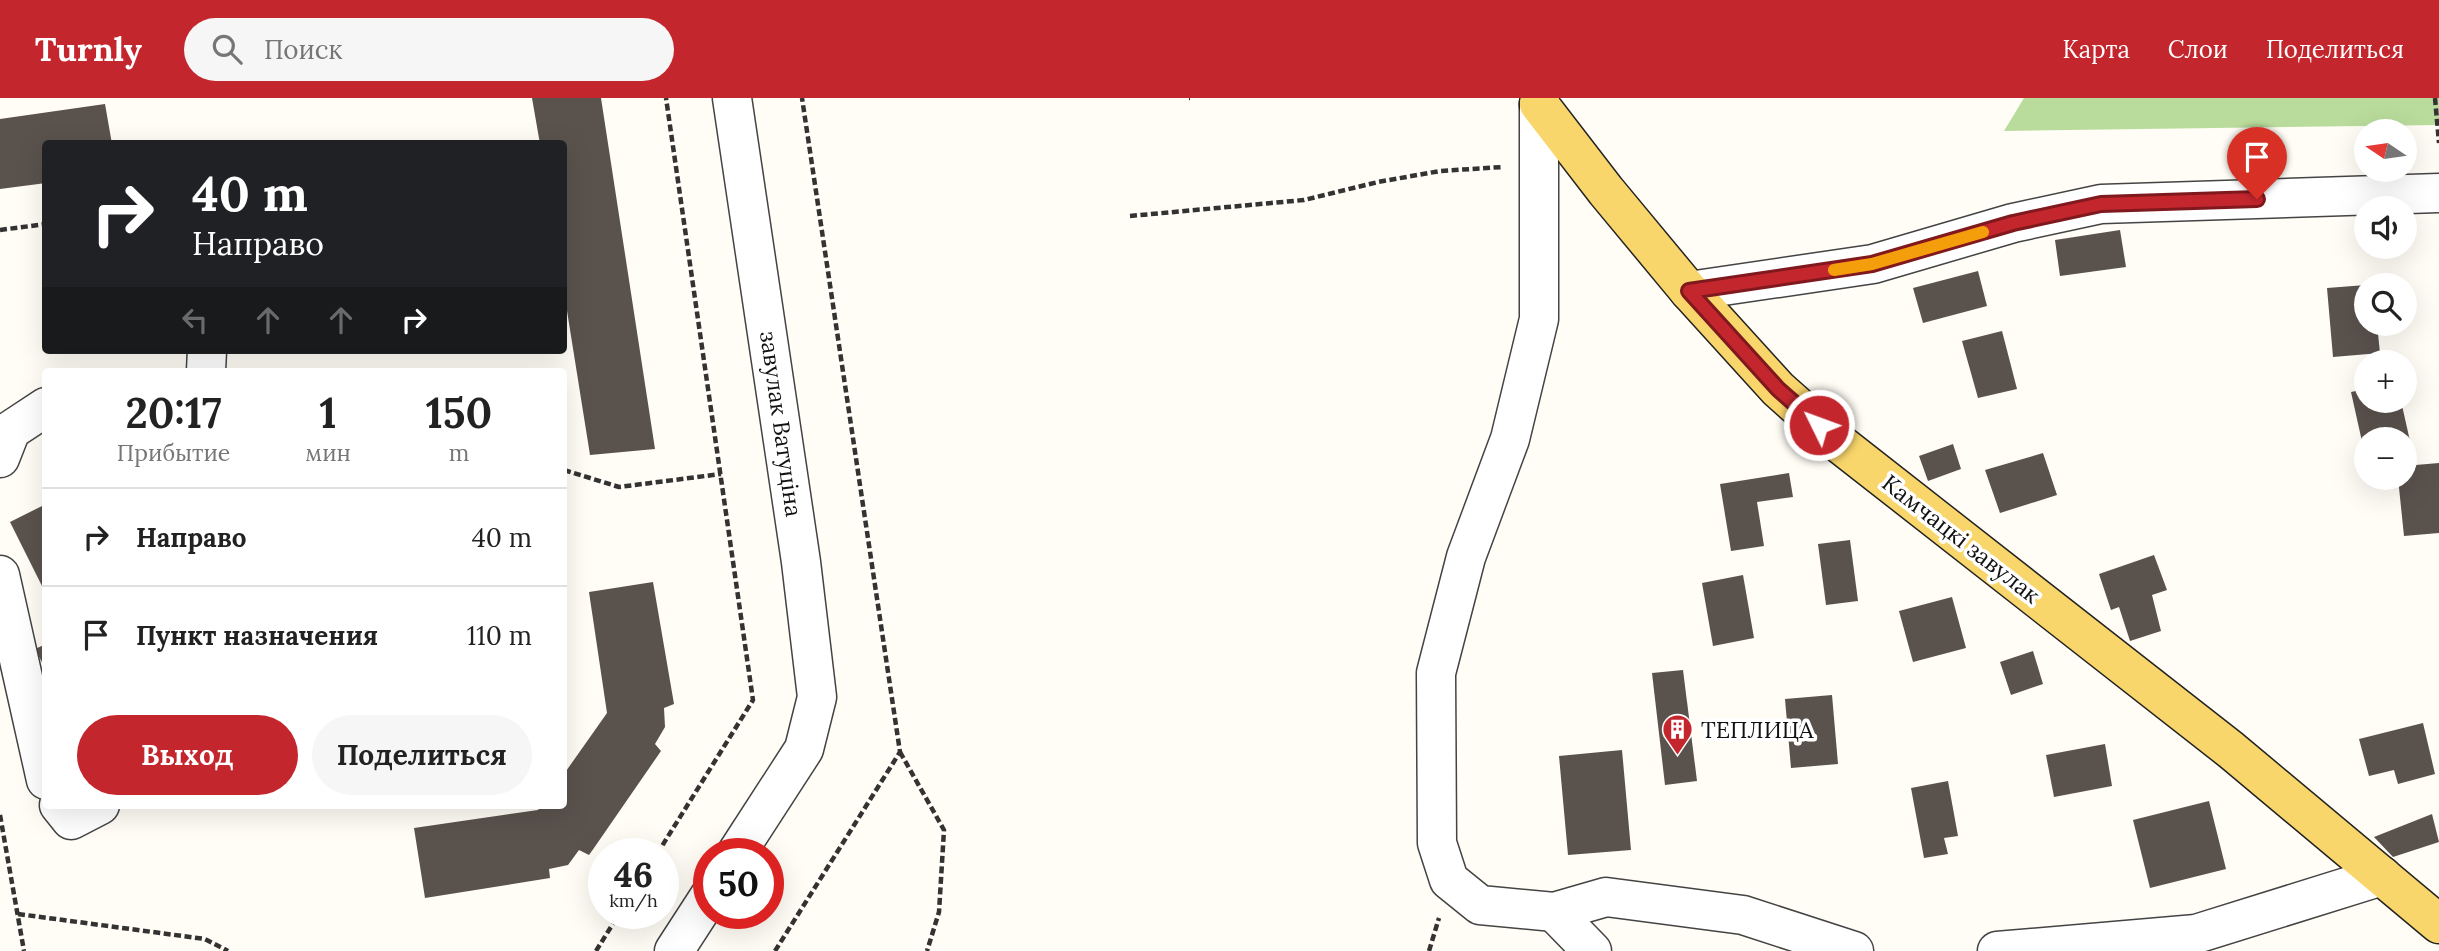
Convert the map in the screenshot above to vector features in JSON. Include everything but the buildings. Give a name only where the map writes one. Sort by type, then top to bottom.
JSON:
[{"type":"main road","name":"Камчацкі завулак","points":[[1539,101],[1606,191],[1689,291],[1778,389],[1840,444],[2231,750],[2382,876],[2435,916]]},
{"type":"street","name":"завулак Ватуціна","points":[[732,98],[795,522],[817,697],[803,749],[746,838]]},
{"type":"street","points":[[1539,101],[1539,319],[1510,439],[1466,557],[1436,673],[1437,843],[1449,880],[1480,905],[1554,912],[1606,897],[1743,915],[1854,951]]},
{"type":"street","points":[[1689,291],[1872,264],[2013,223],[2101,204],[2439,193]]},
{"type":"street","points":[[0,458],[11,430],[42,410]]},
{"type":"street","points":[[0,575],[42,762]]},
{"type":"street","points":[[62,809],[71,820],[92,809]]},
{"type":"street","points":[[1997,951],[2196,934],[2382,876]]},
{"type":"street","points":[[1554,912],[1592,951]]},
{"type":"street","points":[[674,951],[693,922]]},
{"type":"path","points":[[666,98],[753,700],[667,838]]},
{"type":"path","points":[[802,98],[900,752],[944,830],[939,912],[927,951]]},
{"type":"path","points":[[2435,98],[2439,143]]},
{"type":"path","points":[[1130,216],[1304,200],[1378,182],[1440,171],[1539,164]]},
{"type":"path","points":[[0,230],[42,225]]},
{"type":"path","points":[[567,471],[619,487],[721,474]]},
{"type":"path","points":[[775,951],[900,752]]},
{"type":"path","points":[[0,815],[24,951]]},
{"type":"path","points":[[18,914],[205,939],[228,951]]},
{"type":"path","points":[[596,951],[610,929]]},
{"type":"green space","points":[[2024,98],[2439,98],[2439,125],[2417,125],[2417,119],[2354,119],[2354,126],[2004,131]]},
{"type":"slow traffic","points":[[1834,270],[1872,264],[1983,232]]},
{"type":"place","name":"ТЕПЛИЦА","points":[[1678,757]]},
{"type":"route","points":[[1819,425],[1778,389],[1689,291],[1872,264],[2013,223],[2101,204],[2257,199]]}]
